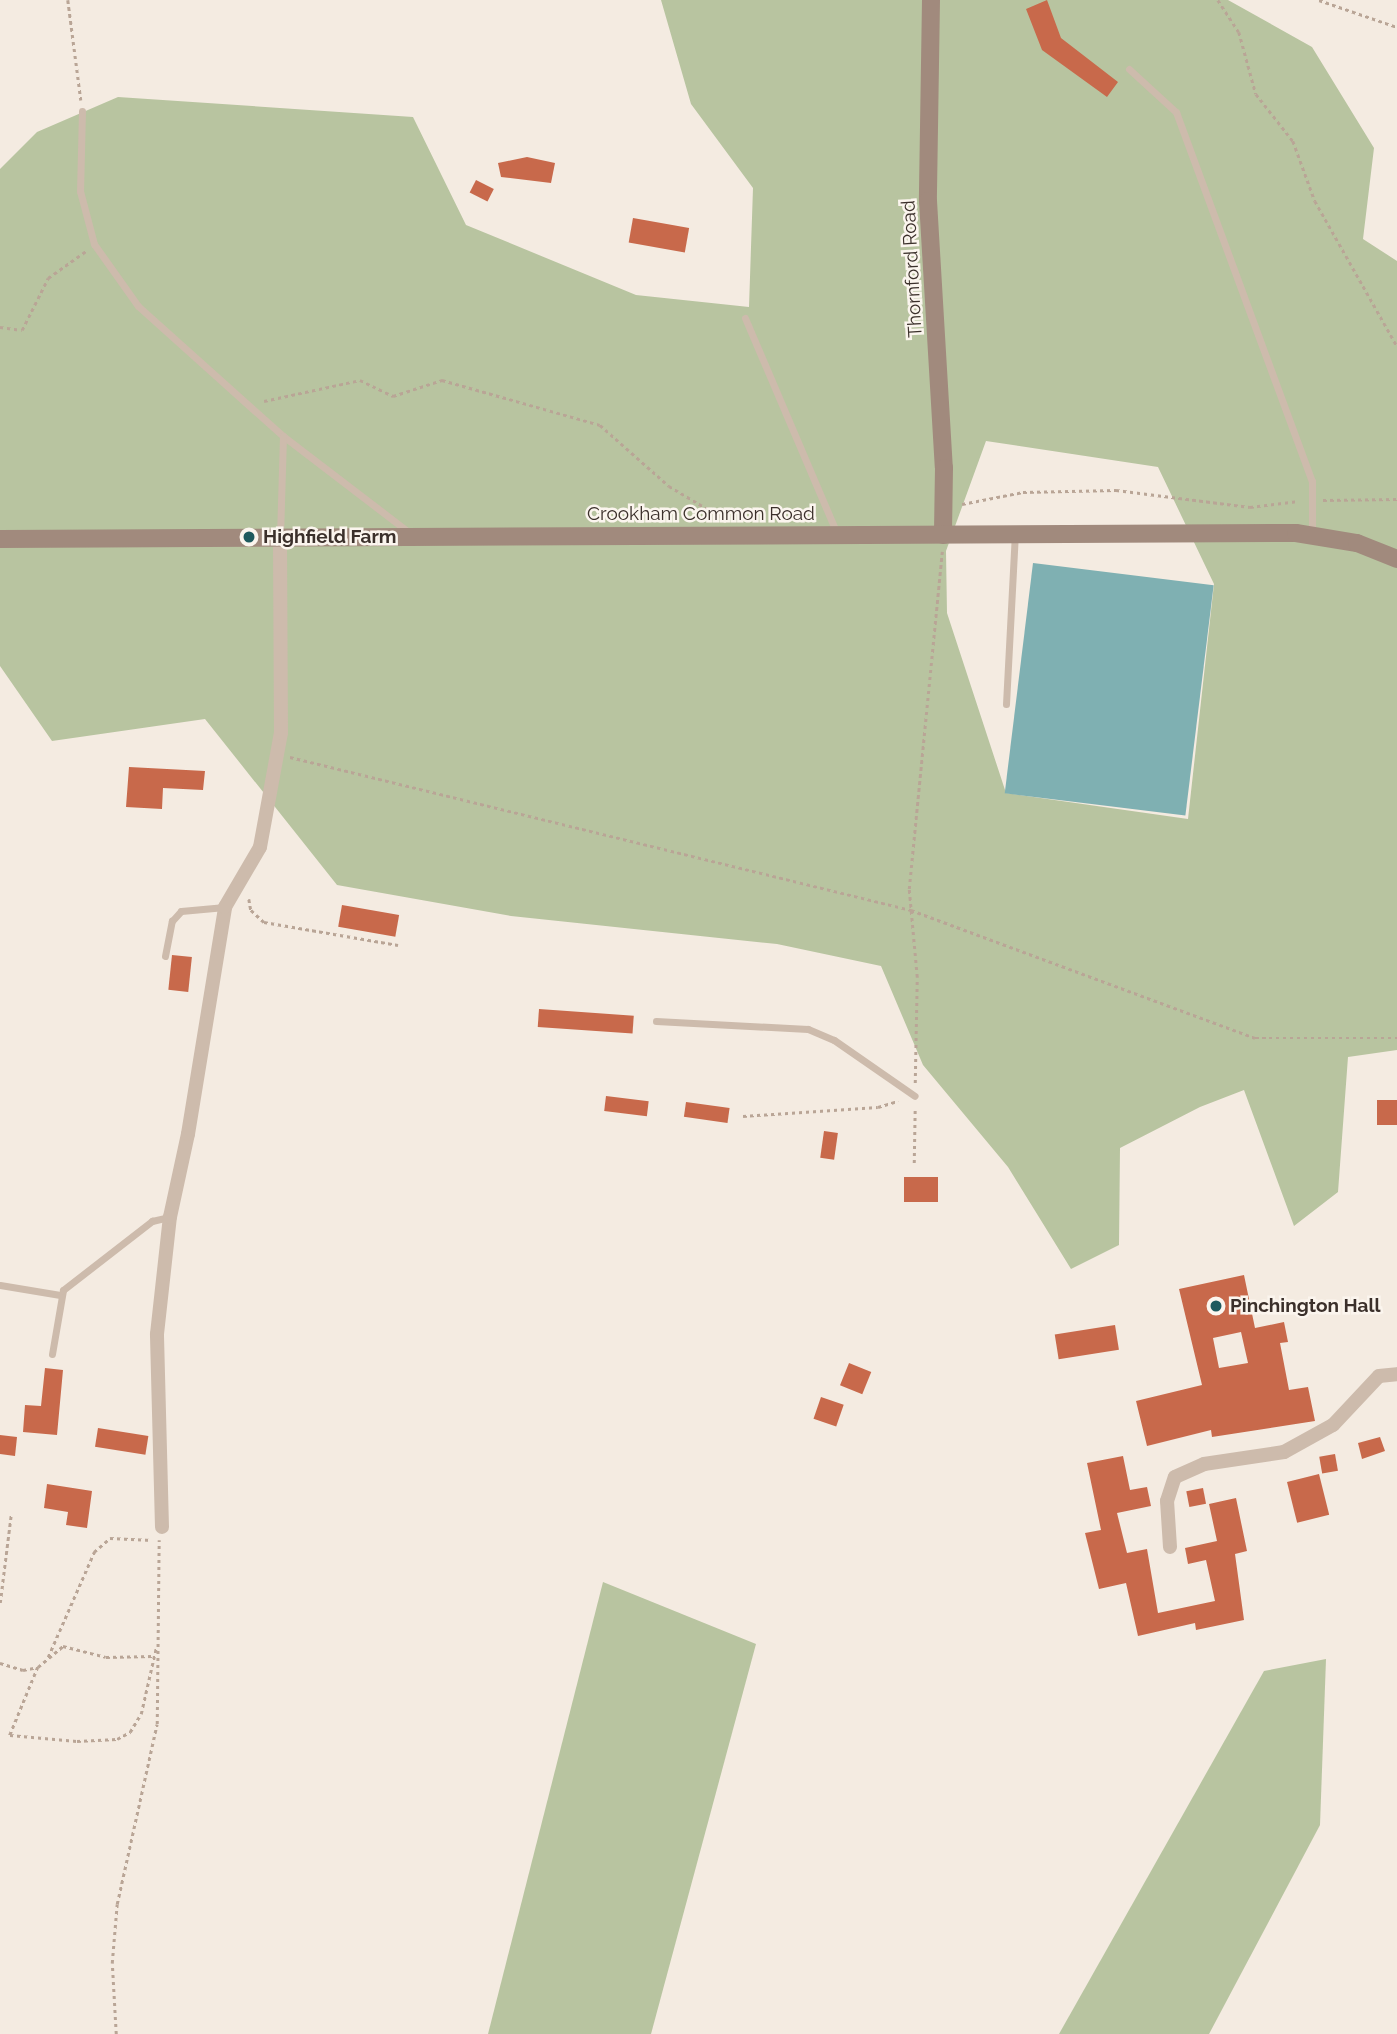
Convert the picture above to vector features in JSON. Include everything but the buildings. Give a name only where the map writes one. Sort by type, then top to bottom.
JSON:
[{"type":"street","name":"Thornford Road","points":[[931,0],[928,201],[944,508],[943,535]]},
{"type":"street","name":"Crookham Common Road","points":[[0,539],[1312,534],[1357,543],[1397,559]]},
{"type":"street","points":[[160,1534],[157,1334],[170,1217],[188,1134],[225,907],[242,872],[260,847],[277,753],[279,537]]},
{"type":"street","points":[[1170,1547],[1167,1501],[1175,1477],[1204,1464],[1284,1452],[1317,1436],[1380,1376],[1397,1374]]},
{"type":"lane","points":[[1129,69],[1176,111],[1312,481],[1312,534]]},
{"type":"lane","points":[[82,111],[79,191],[94,244],[138,306],[283,436],[416,538]]},
{"type":"lane","points":[[745,317],[838,534]]},
{"type":"lane","points":[[279,537],[283,436]]},
{"type":"lane","points":[[1006,704],[1015,534]]},
{"type":"lane","points":[[165,956],[172,921],[181,911],[225,907]]},
{"type":"lane","points":[[656,1021],[808,1029],[834,1040],[915,1096]]},
{"type":"lane","points":[[52,1354],[60,1294],[152,1221],[170,1217]]},
{"type":"lane","points":[[0,1285],[60,1294]]},
{"type":"path","points":[[68,0],[82,111]]},
{"type":"path","points":[[1219,0],[1239,32],[1256,94],[1293,141],[1315,201],[1397,346]]},
{"type":"path","points":[[1319,0],[1397,27]]},
{"type":"path","points":[[0,327],[22,330],[48,278],[94,244]]},
{"type":"path","points":[[248,404],[360,380],[393,396],[442,380],[600,425],[669,486],[727,521]]},
{"type":"path","points":[[944,508],[1023,492],[1115,490],[1250,507],[1312,500],[1397,499]]},
{"type":"path","points":[[914,1163],[917,977],[909,889],[943,535]]},
{"type":"path","points":[[277,753],[685,851],[911,910],[1255,1038],[1397,1038]]},
{"type":"path","points":[[242,872],[251,910],[264,922],[398,945]]},
{"type":"path","points":[[743,1116],[878,1107],[915,1096]]},
{"type":"path","points":[[0,1602],[11,1515]]},
{"type":"path","points":[[48,1657],[94,1552],[110,1538],[160,1534],[158,1724],[117,1904],[112,1963],[116,2034]]},
{"type":"path","points":[[153,1656],[106,1657],[63,1646],[38,1667],[10,1735],[77,1741],[117,1739],[130,1732],[141,1714],[157,1645]]},
{"type":"path","points":[[0,1663],[23,1670],[38,1667]]},
{"type":"green space","points":[[661,0],[1228,0],[1312,47],[1374,148],[1363,239],[1397,261],[1397,1050],[1348,1057],[1338,1192],[1294,1226],[1244,1090],[1200,1107],[1120,1148],[1119,1245],[1071,1269],[1008,1167],[923,1065],[881,966],[777,944],[511,916],[337,885],[205,719],[52,741],[0,666],[0,169],[37,132],[118,97],[413,117],[466,225],[636,295],[749,307],[753,188],[691,104]],"holes":[[[986,441],[1158,467],[1214,584],[1188,819],[1006,793],[947,613],[946,551]]]},
{"type":"green space","points":[[603,1582],[756,1644],[651,2034],[488,2034]]},
{"type":"green space","points":[[1326,1659],[1320,1825],[1209,2034],[1059,2034],[1264,1671]]},
{"type":"water","points":[[1033,563],[1214,585],[1185,815],[1005,793]]},
{"type":"place","name":"Highfield Farm","points":[[249,537]]},
{"type":"place","name":"Pinchington Hall","points":[[1216,1306]]}]
